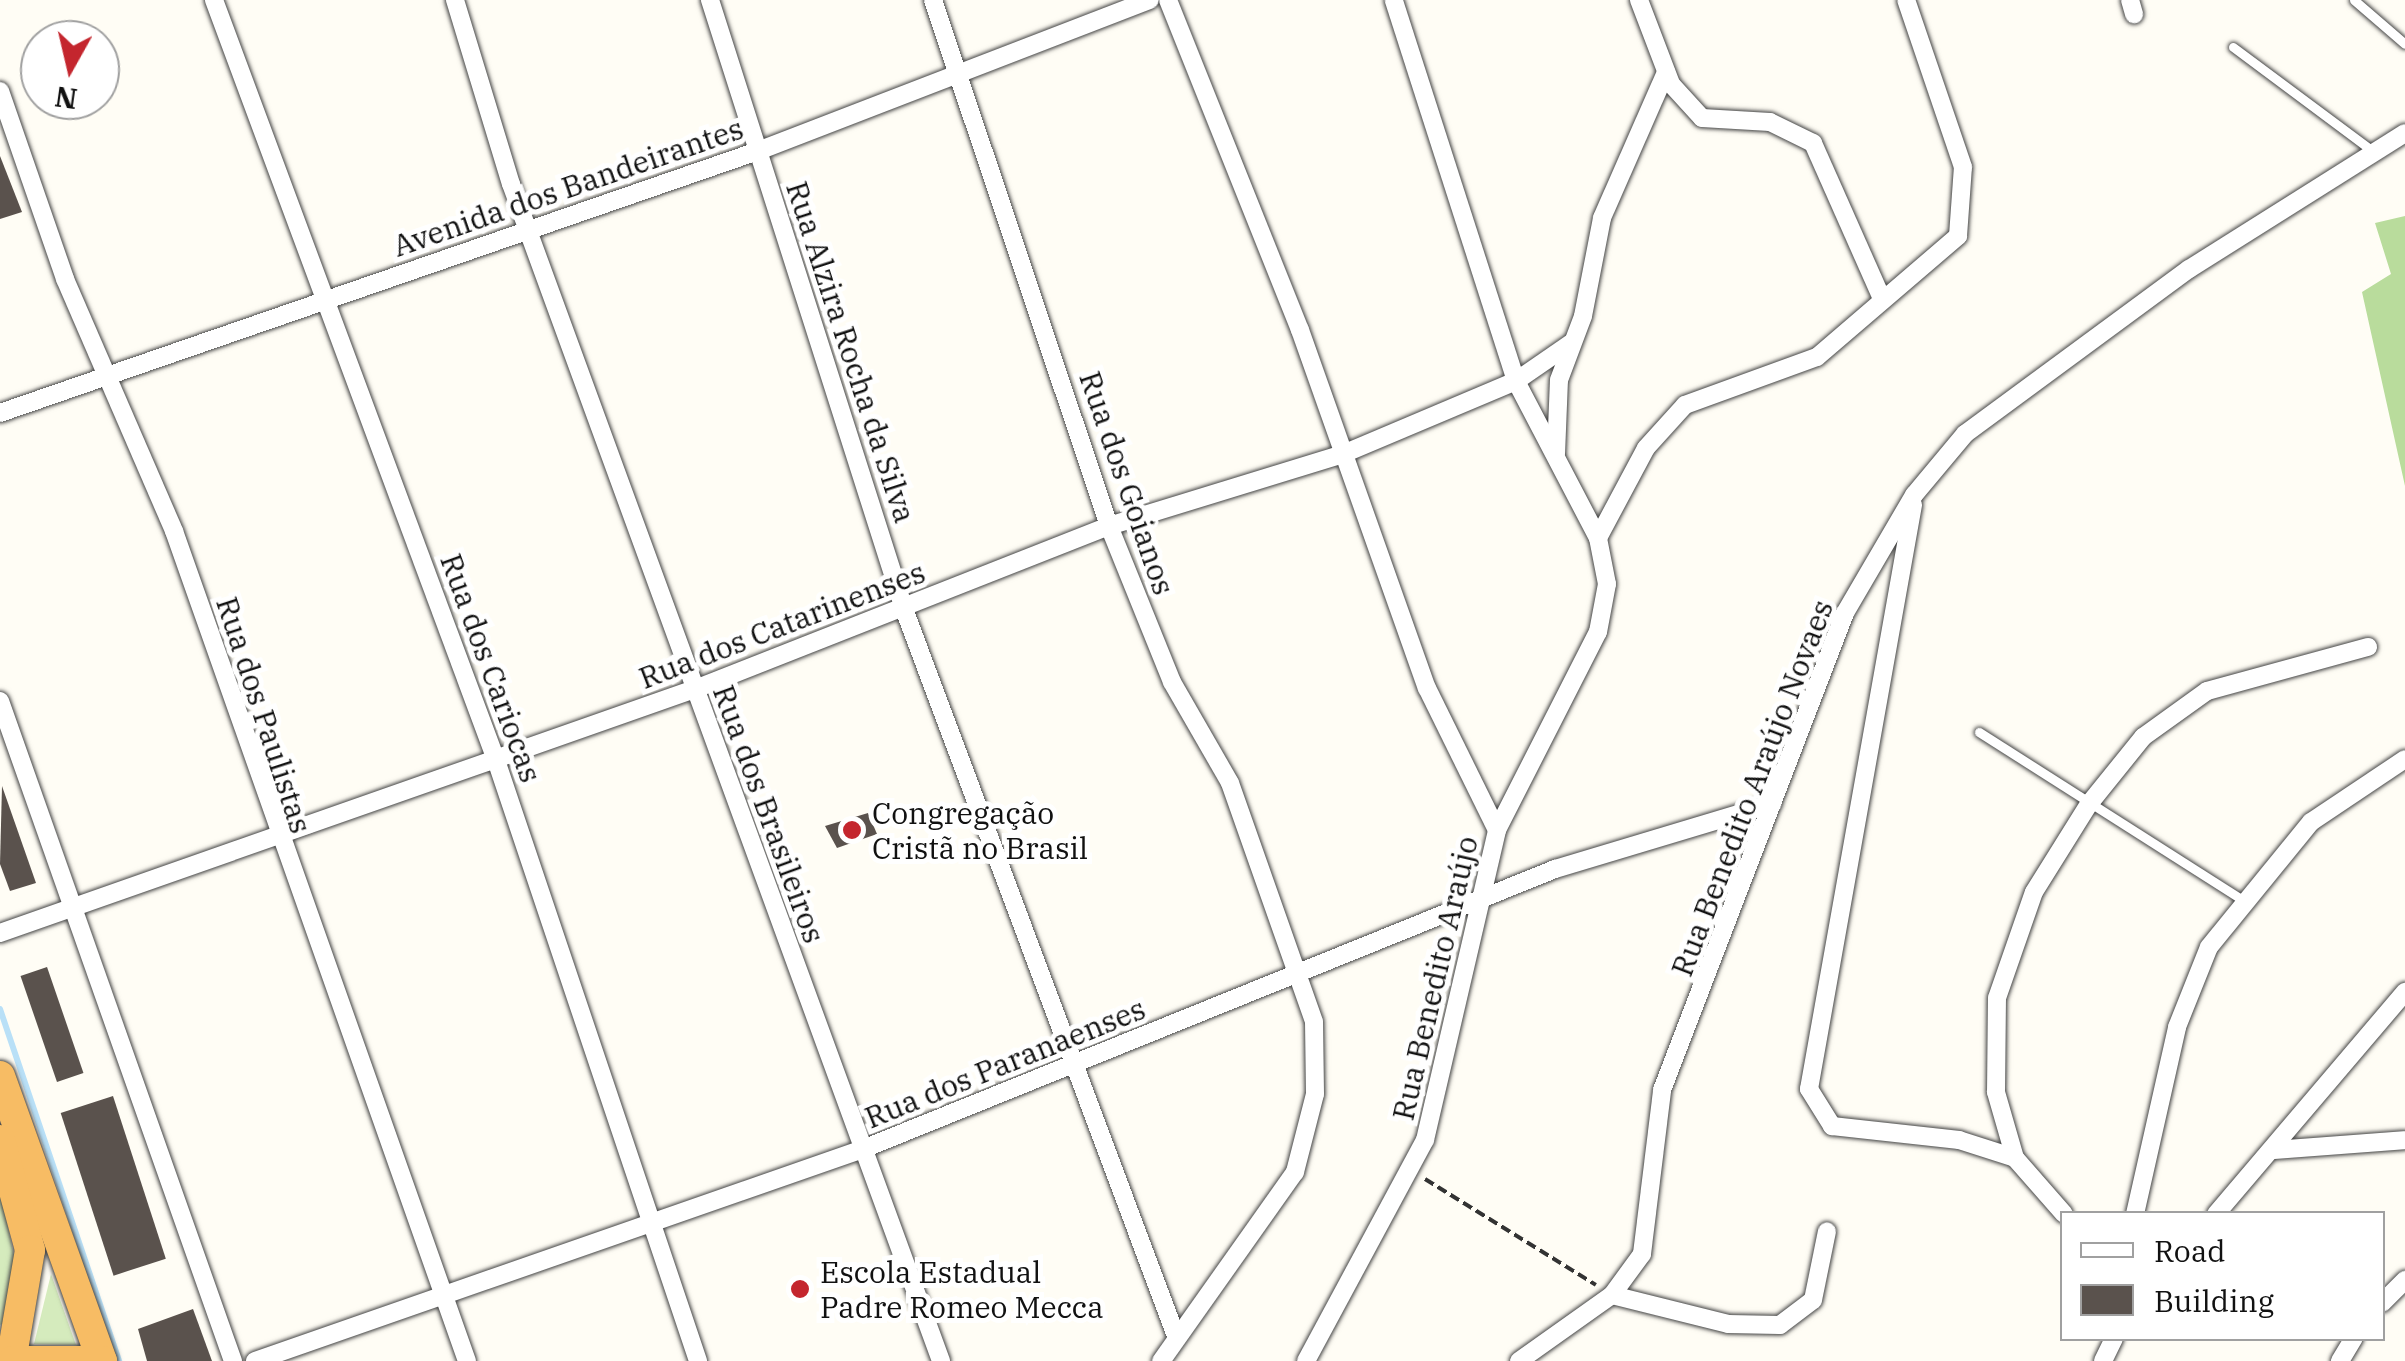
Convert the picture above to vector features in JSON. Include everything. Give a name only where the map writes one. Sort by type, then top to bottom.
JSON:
[{"type":"highway","points":[[0,1076],[102,1361],[12,1361],[11,1333],[30,1250],[0,1140]]},
{"type":"street","name":"Rua dos Cariocas","points":[[214,0],[496,760],[649,1225],[698,1361]]},
{"type":"street","name":"Rua dos Brasileiros","points":[[455,0],[530,232],[941,1361]]},
{"type":"street","name":"Rua Alzira Rocha da Silva","points":[[710,0],[904,609],[1176,1336]]},
{"type":"street","name":"Rua dos Goianos","points":[[933,0],[962,74],[1109,526],[1172,682],[1230,783],[1301,971],[1317,1062],[1295,1172],[1161,1361]]},
{"type":"street","name":"Avenida dos Bandeirantes","points":[[0,413],[104,370],[530,232],[962,74],[1150,0]]},
{"type":"street","points":[[1168,0],[1343,454],[1427,688],[1498,830]]},
{"type":"street","name":"Rua Benedito Araújo","points":[[1306,1361],[1411,1171],[1498,830],[1598,632],[1607,584],[1598,538],[1516,381],[1394,0]]},
{"type":"street","points":[[1639,0],[1666,71],[1702,118],[1800,129],[1882,299]]},
{"type":"street","points":[[1598,538],[1646,448],[1685,405],[1817,357],[1958,236],[1964,198],[1954,130],[1906,0]]},
{"type":"street","points":[[1556,458],[1556,400],[1611,186],[1666,71]]},
{"type":"street","name":"Rua dos Paulistas","points":[[0,91],[104,370],[174,531],[276,839],[467,1361]]},
{"type":"street","name":"Rua Benedito Araújo Novaes","points":[[1519,1361],[1612,1295],[1646,1236],[1649,1136],[1662,1090],[1845,613],[1914,495],[1964,434],[2190,269],[2405,133]]},
{"type":"street","name":"Rua dos Catarinenses","points":[[0,933],[694,689],[1109,526],[1343,454],[1516,381],[1571,342]]},
{"type":"street","points":[[1914,495],[1809,1088],[1832,1126],[1959,1140],[2015,1158]]},
{"type":"street","points":[[2061,1211],[2015,1158],[1996,1092],[1997,998],[2034,892],[2089,804],[2143,737],[2206,691],[2368,648]]},
{"type":"street","points":[[0,700],[233,1361]]},
{"type":"street","points":[[2136,1211],[2190,988],[2240,900],[2343,794],[2405,760]]},
{"type":"street","name":"Rua dos Paranaenses","points":[[255,1361],[442,1290],[649,1225],[863,1150],[1073,1068],[1478,900],[1772,804]]},
{"type":"street","points":[[2219,1211],[2405,992]]},
{"type":"street","points":[[2272,1150],[2405,1140]]},
{"type":"street","points":[[1612,1295],[1728,1324],[1780,1325],[1813,1300],[1826,1232]]},
{"type":"street","points":[[2385,1301],[2405,1280]]},
{"type":"lane","points":[[2354,0],[2405,44]]},
{"type":"lane","points":[[2233,47],[2376,154]]},
{"type":"lane","points":[[1979,732],[2240,900]]},
{"type":"path","points":[[1411,1171],[1612,1295]]},
{"type":"green space","points":[[2405,216],[2405,486],[2362,292],[2391,274],[2375,223]]},
{"type":"green space","points":[[0,1189],[14,1256],[9,1320],[0,1325]]},
{"type":"green space","points":[[51,1274],[76,1345],[34,1344]]},
{"type":"building","points":[[0,156],[22,212],[0,219]]},
{"type":"building","points":[[2,786],[36,883],[10,891],[0,864]]},
{"type":"building","name":"Congregação Cristã no Brasil","points":[[868,813],[877,834],[837,848],[825,826]]},
{"type":"building","points":[[47,967],[83,1073],[57,1082],[21,976]]},
{"type":"building","points":[[113,1096],[166,1259],[114,1276],[61,1113]]},
{"type":"building","points":[[193,1309],[212,1361],[147,1361],[138,1329]]},
{"type":"waterway","points":[[0,1009],[119,1361]]},
{"type":"place","name":"Congregação Cristã no Brasil","points":[[852,830]]},
{"type":"place","name":"Escola Estadual Padre Romeo Mecca","points":[[800,1289]]}]
